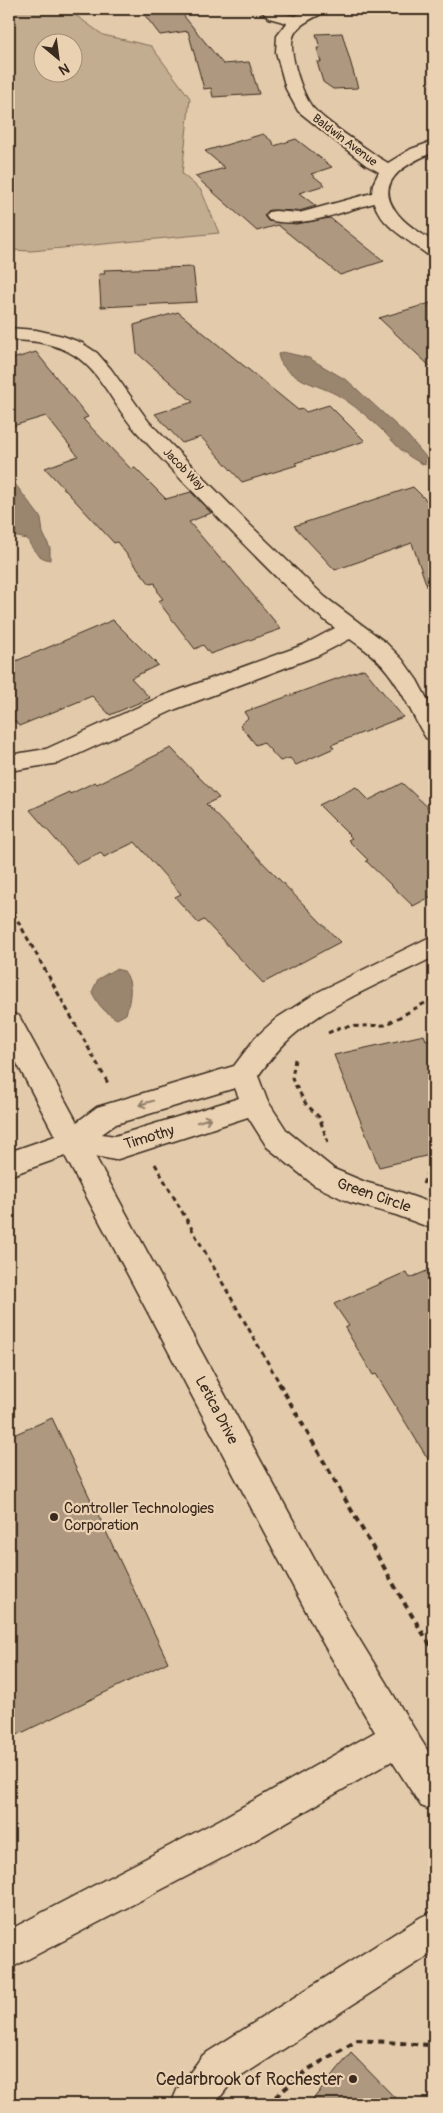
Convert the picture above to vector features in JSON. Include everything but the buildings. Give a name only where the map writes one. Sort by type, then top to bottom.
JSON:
[{"type":"street","points":[[267,9],[274,15],[297,22]]},
{"type":"street","name":"Baldwin Avenue","points":[[320,9],[297,22],[285,36],[284,52],[299,100],[306,111],[372,162],[390,170]]},
{"type":"street","points":[[434,146],[416,153],[390,170],[381,187],[386,210],[394,220],[434,251]]},
{"type":"street","points":[[275,216],[299,218],[382,196]]},
{"type":"street","name":"Jacob Way","points":[[9,334],[53,340],[80,350],[91,359],[109,379],[135,417],[225,513],[319,604],[351,630],[379,648],[395,665],[413,691],[425,718],[434,732]]},
{"type":"street","points":[[9,763],[51,756],[168,703],[311,650],[351,630]]},
{"type":"street","points":[[9,1164],[72,1141],[107,1115],[243,1074],[266,1045],[287,1025],[327,999],[434,945]]},
{"type":"street","name":"Letica Drive","points":[[9,1023],[336,1633],[398,1738],[434,1793]]},
{"type":"street","points":[[243,1074],[255,1104]]},
{"type":"street","name":"Timothy","points":[[72,1141],[115,1148],[255,1104]]},
{"type":"street","name":"Green Circle","points":[[255,1104],[277,1140],[324,1177],[359,1193],[400,1204],[434,1218]]},
{"type":"street","points":[[9,1950],[232,1833],[398,1738]]},
{"type":"street","points":[[191,2104],[217,2069],[434,1930]]},
{"type":"path","points":[[9,904],[124,1110]]},
{"type":"path","points":[[326,1034],[341,1027],[385,1025],[433,999]]},
{"type":"path","points":[[300,1053],[294,1060],[292,1079],[306,1104],[320,1117],[330,1148],[324,1177]]},
{"type":"path","points":[[141,1140],[406,1606],[434,1651]]},
{"type":"path","points":[[267,2104],[307,2070],[358,2040],[428,2045],[434,2048]]},
{"type":"shaded area","points":[[9,9],[67,9],[103,35],[151,46],[190,98],[182,174],[201,190],[219,233],[31,251],[9,250]]},
{"type":"shaded area","points":[[283,352],[309,358],[348,381],[408,436],[426,457],[425,465],[403,451],[357,408],[332,392],[303,380],[286,370],[278,354]]},
{"type":"shaded area","points":[[9,476],[41,518],[43,533],[50,548],[50,560],[36,553],[27,539],[9,535]]},
{"type":"shaded area","points":[[115,969],[124,971],[130,986],[130,997],[126,1014],[117,1019],[102,1008],[92,992],[98,979]]},
{"type":"place","name":"Controller Technologies Corporation","points":[[54,1517]]},
{"type":"place","name":"Cedarbrook of Rochester","points":[[353,2079]]}]
